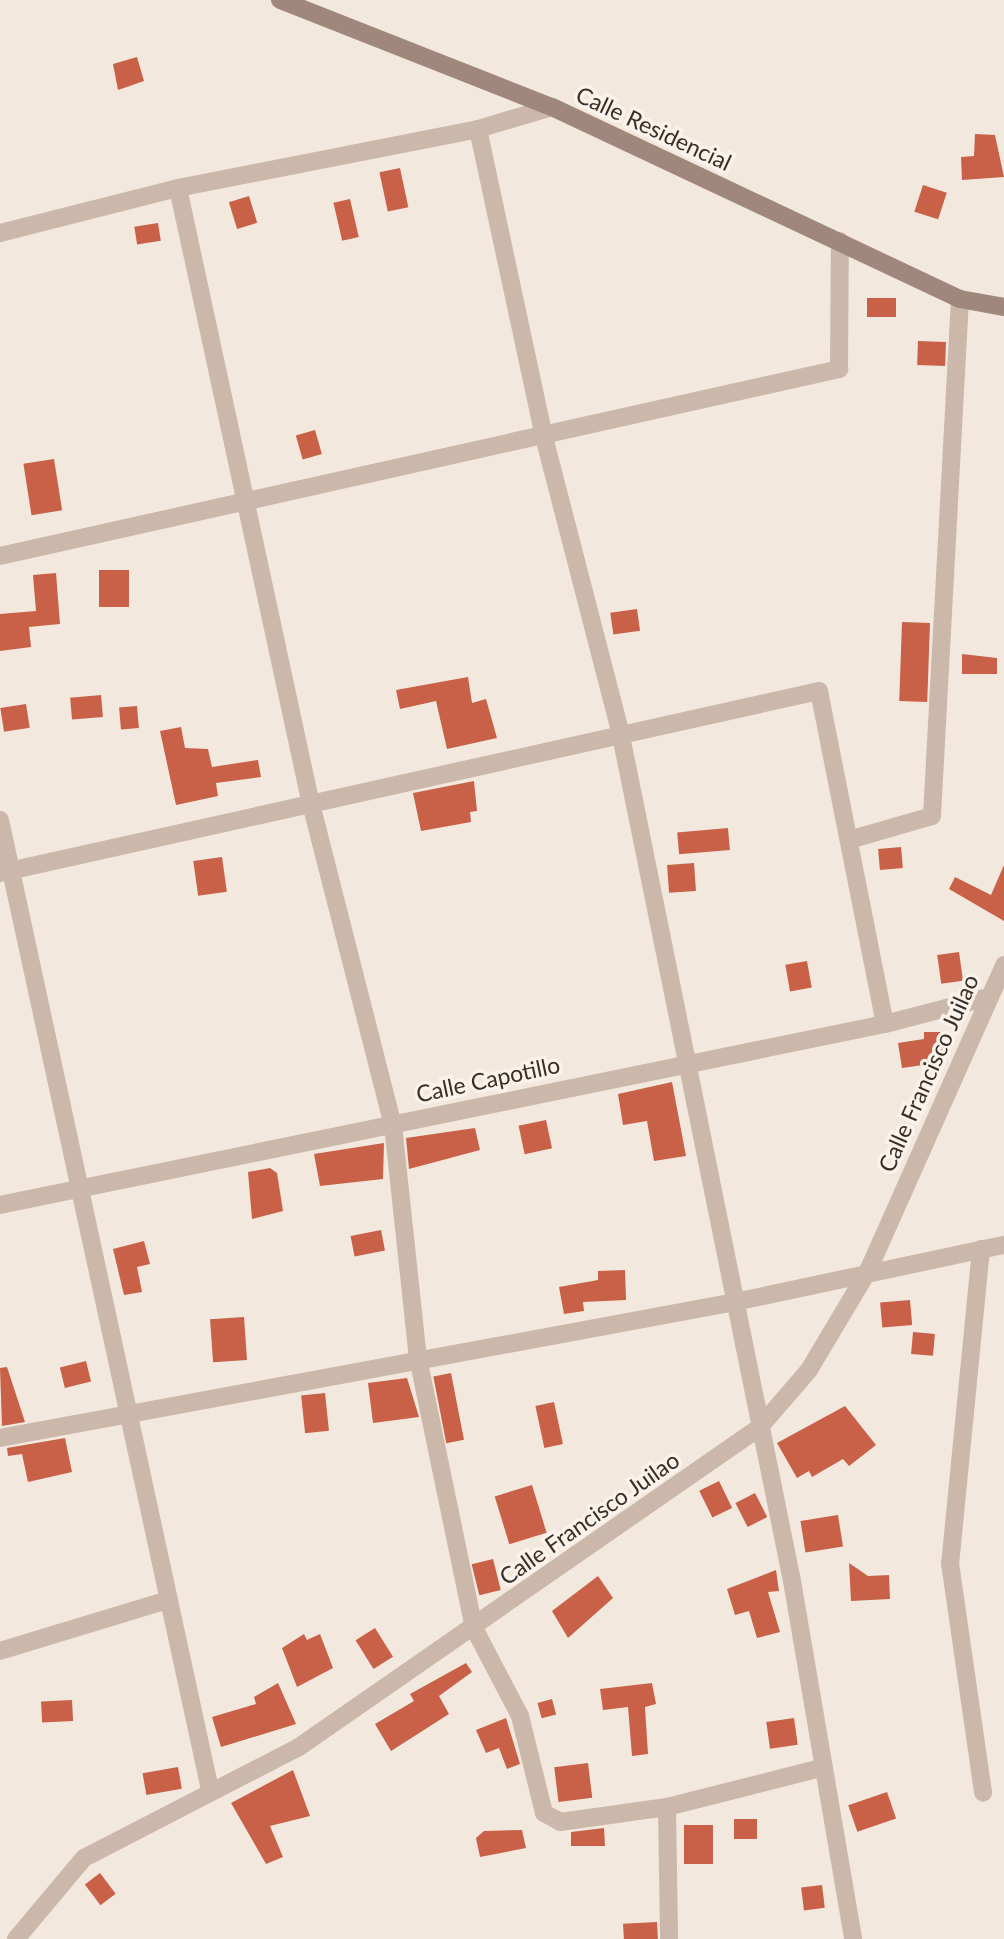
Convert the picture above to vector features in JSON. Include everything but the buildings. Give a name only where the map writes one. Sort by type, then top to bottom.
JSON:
[{"type":"main road","name":"Calle Residencial","points":[[280,0],[301,4],[552,107],[960,299],[1004,307]]},
{"type":"street","points":[[0,233],[178,188],[478,129],[552,107]]},
{"type":"street","points":[[478,129],[544,437],[620,731],[760,1427],[853,1939]]},
{"type":"street","points":[[178,188],[249,501],[310,800],[393,1125],[418,1358],[474,1628],[520,1716],[548,1819],[667,1807],[821,1768]]},
{"type":"street","points":[[0,556],[544,437],[839,369],[840,241]]},
{"type":"street","points":[[849,840],[932,816],[960,299]]},
{"type":"street","points":[[5,871],[620,731],[819,691],[885,1024]]},
{"type":"street","points":[[0,820],[5,871],[80,1188],[124,1416],[210,1790]]},
{"type":"street","name":"Calle Francisco Juilao","points":[[16,1939],[84,1858],[299,1746],[474,1628],[760,1427],[809,1370],[868,1271],[985,998],[1004,965]]},
{"type":"street","name":"Calle Capotillo","points":[[0,1205],[393,1125],[687,1061],[885,1024],[985,998]]},
{"type":"street","points":[[0,1438],[418,1358],[735,1302],[868,1271],[1004,1245]]},
{"type":"street","points":[[981,1249],[950,1563],[984,1793]]},
{"type":"street","points":[[0,1651],[165,1601]]},
{"type":"street","points":[[667,1807],[669,1939]]}]
